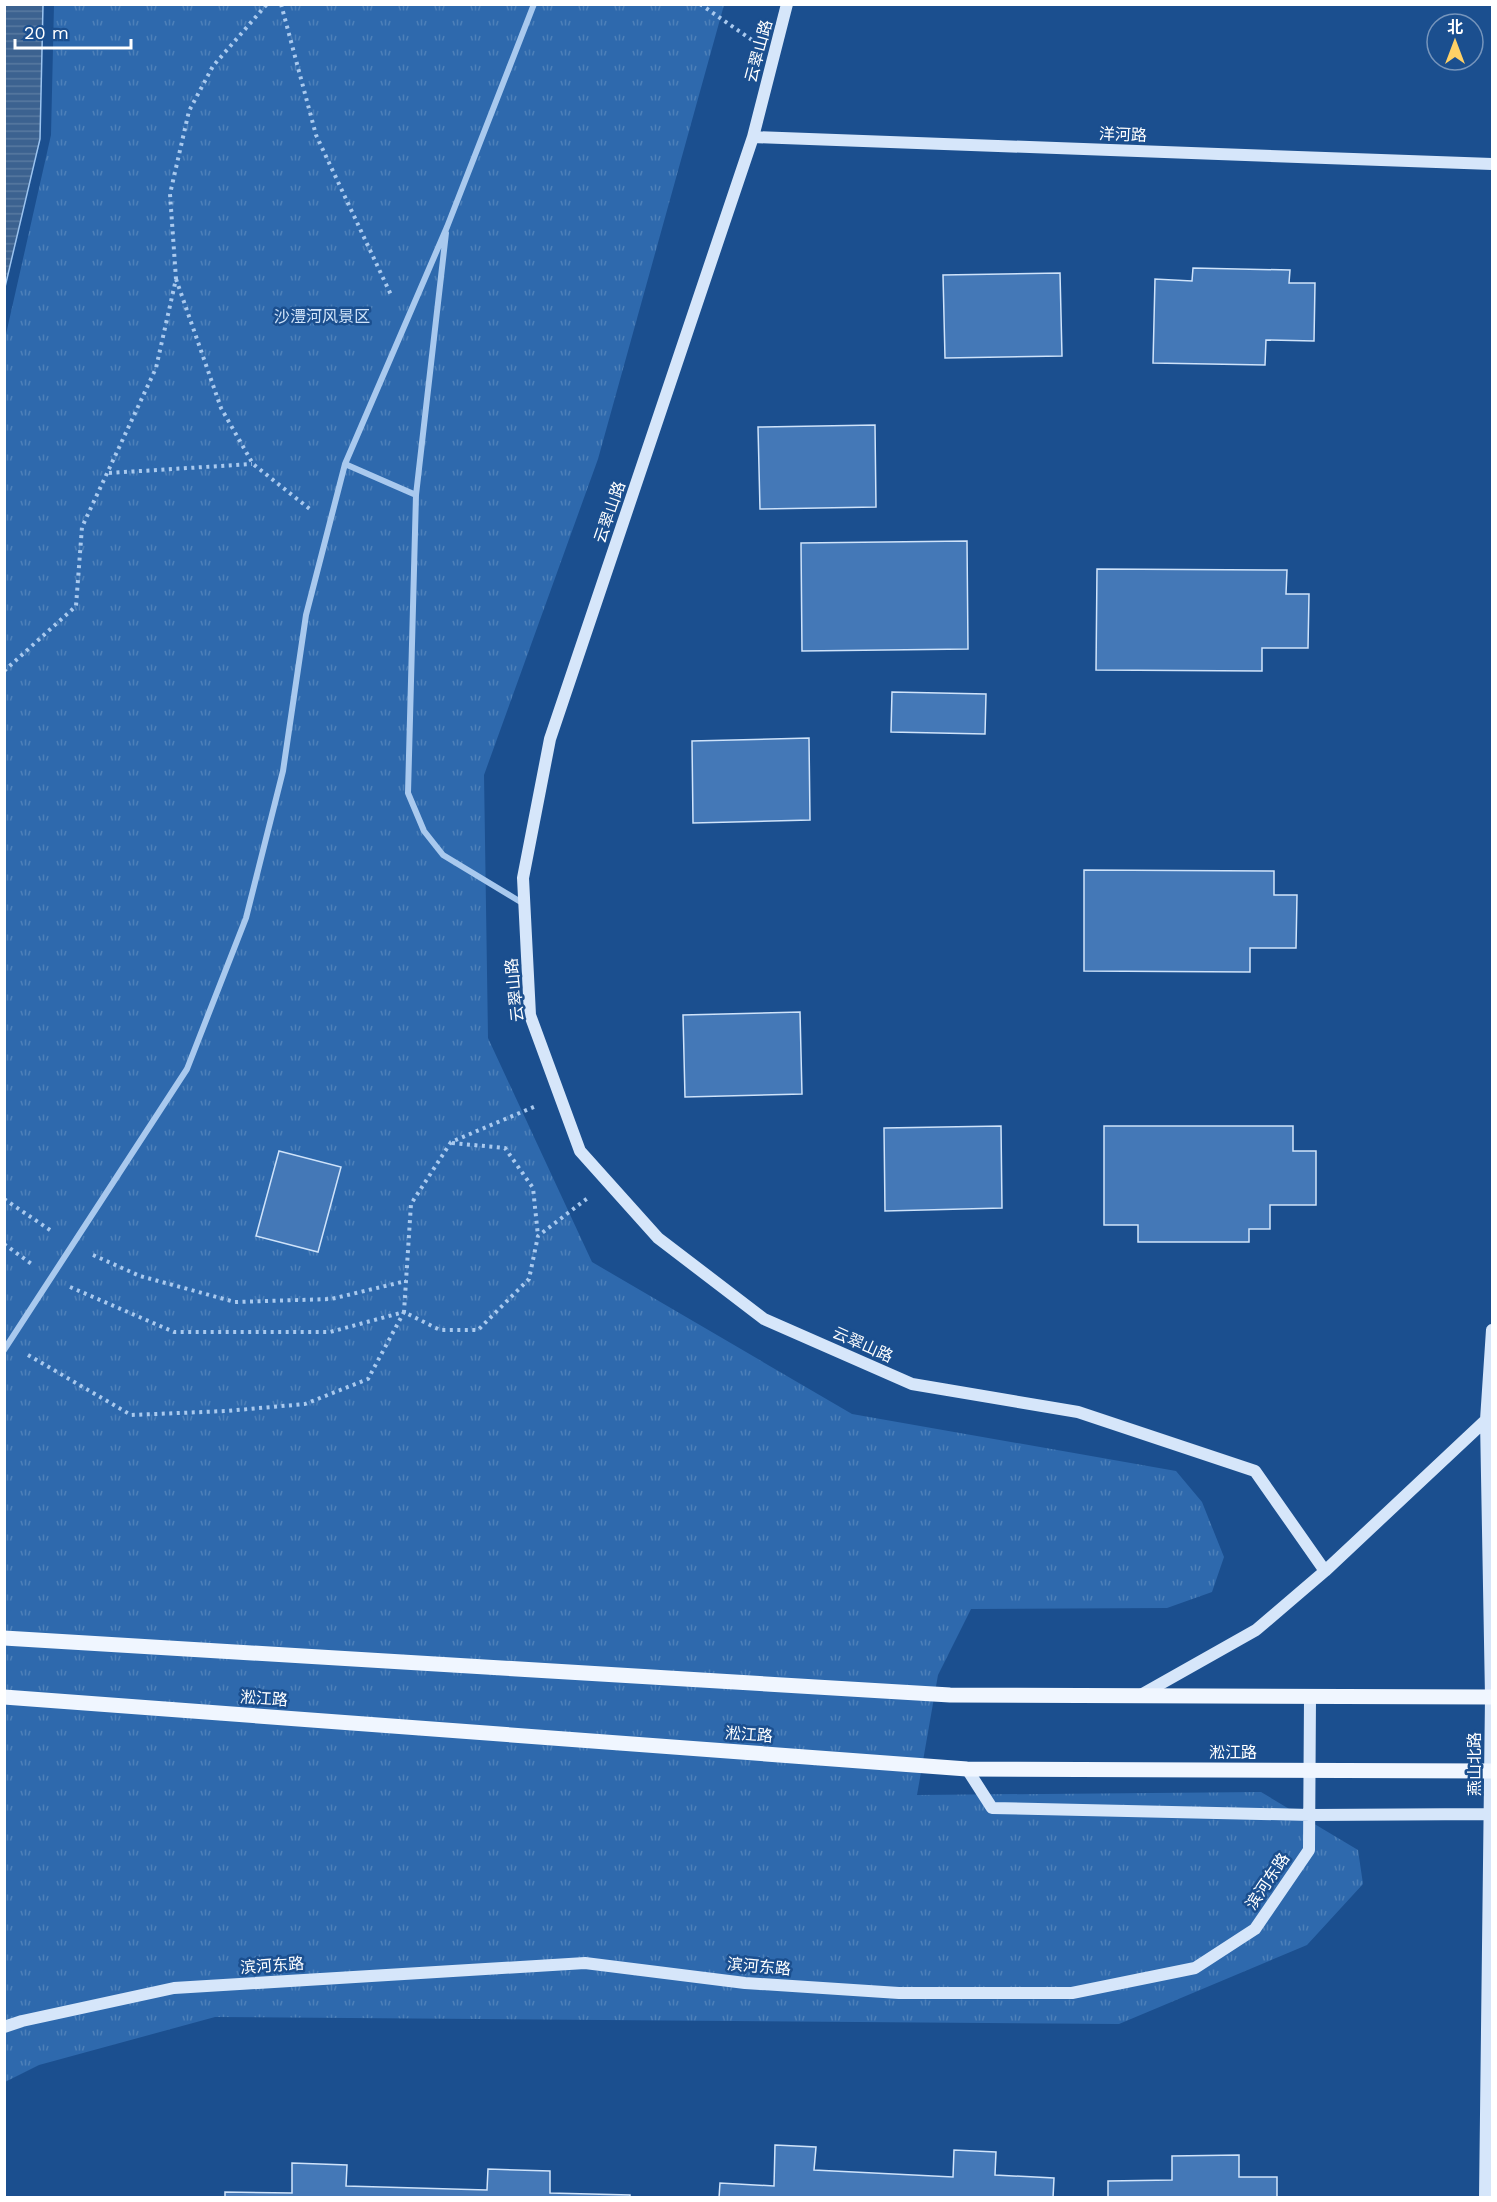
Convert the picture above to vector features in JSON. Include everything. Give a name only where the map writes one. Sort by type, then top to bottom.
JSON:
[{"type":"main road","points":[[4,1638],[950,1695],[1492,1697]]},
{"type":"main road","name":"淞江路","points":[[4,1697],[967,1769],[1491,1771]]},
{"type":"street","points":[[7,1347],[187,1069],[246,918],[283,771],[306,615],[345,464],[447,226],[534,4]]},
{"type":"street","name":"云翠山路","points":[[787,4],[753,137],[550,740],[523,878],[530,1015],[580,1151],[658,1238],[764,1319],[912,1384],[1078,1412],[1255,1471],[1325,1571]]},
{"type":"street","name":"洋河路","points":[[753,137],[1492,164]]},
{"type":"street","points":[[447,226],[416,495],[408,794],[424,831],[443,855],[524,904]]},
{"type":"street","points":[[345,464],[416,495]]},
{"type":"street","name":"燕山北路","points":[[1485,2198],[1492,1697],[1486,1419],[1492,1330]]},
{"type":"street","points":[[1137,1697],[1256,1630],[1325,1571],[1486,1419]]},
{"type":"street","name":"滨河东路","points":[[4,2027],[22,2020],[174,1988],[585,1963],[745,1983],[899,1993],[1072,1993],[1195,1968],[1255,1929],[1309,1850],[1310,1698]]},
{"type":"street","points":[[967,1769],[993,1808],[1310,1815],[1490,1814]]},
{"type":"path","points":[[267,4],[213,66],[189,111],[170,194],[176,279],[221,408],[253,464],[329,524]]},
{"type":"path","points":[[281,4],[316,135],[346,205],[404,322]]},
{"type":"path","points":[[700,4],[774,55]]},
{"type":"path","points":[[4,671],[76,606],[82,527],[156,368],[176,279]]},
{"type":"path","points":[[109,473],[253,464]]},
{"type":"path","points":[[7,1347],[131,1415],[226,1411],[305,1404],[369,1379],[404,1312],[411,1204],[451,1143],[561,1096]]},
{"type":"path","points":[[4,1245],[53,1279],[174,1332],[330,1332],[404,1312],[440,1330],[478,1330],[529,1279],[538,1236],[532,1188],[505,1148],[451,1143]]},
{"type":"path","points":[[538,1236],[609,1182]]},
{"type":"path","points":[[4,1199],[72,1245],[140,1276],[235,1302],[331,1299],[406,1281]]},
{"type":"green space","name":"沙澧河风景区","points":[[54,5],[724,5],[598,459],[484,775],[488,1038],[592,1262],[852,1414],[1176,1471],[1202,1502],[1224,1557],[1212,1592],[1167,1608],[971,1609],[938,1675],[917,1795],[1261,1792],[1358,1850],[1363,1884],[1307,1945],[1119,2024],[215,2017],[39,2065],[5,2082],[4,343],[51,135]]},
{"type":"shaded area","points":[[5,4],[43,5],[40,139],[5,287]]},
{"type":"building","points":[[1193,268],[1290,270],[1289,283],[1315,283],[1314,341],[1266,340],[1265,365],[1153,363],[1155,279],[1192,281]]},
{"type":"building","points":[[1060,273],[1062,356],[945,358],[943,275]]},
{"type":"building","points":[[875,425],[876,507],[760,509],[758,427]]},
{"type":"building","points":[[967,541],[968,649],[802,651],[801,543]]},
{"type":"building","points":[[1097,569],[1287,570],[1286,594],[1309,594],[1308,648],[1262,648],[1262,671],[1096,670]]},
{"type":"building","points":[[892,692],[986,694],[985,734],[891,732]]},
{"type":"building","points":[[809,738],[810,820],[693,823],[692,741]]},
{"type":"building","points":[[1084,870],[1274,871],[1274,895],[1297,895],[1296,948],[1250,948],[1250,972],[1084,971]]},
{"type":"building","points":[[800,1012],[802,1094],[685,1097],[683,1015]]},
{"type":"building","points":[[1001,1126],[1002,1208],[885,1211],[884,1128]]},
{"type":"building","points":[[1104,1126],[1293,1126],[1293,1151],[1316,1151],[1316,1205],[1270,1205],[1270,1229],[1249,1229],[1249,1242],[1138,1242],[1138,1225],[1104,1225]]},
{"type":"building","points":[[279,1151],[341,1167],[318,1252],[256,1236]]},
{"type":"building","points":[[775,2145],[816,2147],[814,2170],[953,2177],[954,2150],[996,2152],[995,2175],[1054,2178],[1053,2198],[719,2198],[720,2183],[774,2186]]},
{"type":"building","points":[[1239,2155],[1239,2177],[1277,2177],[1277,2198],[1108,2198],[1108,2181],[1172,2180],[1172,2156]]},
{"type":"building","points":[[292,2163],[347,2165],[346,2186],[487,2190],[488,2169],[550,2171],[550,2193],[630,2195],[630,2198],[225,2198],[225,2192],[292,2193]]}]
